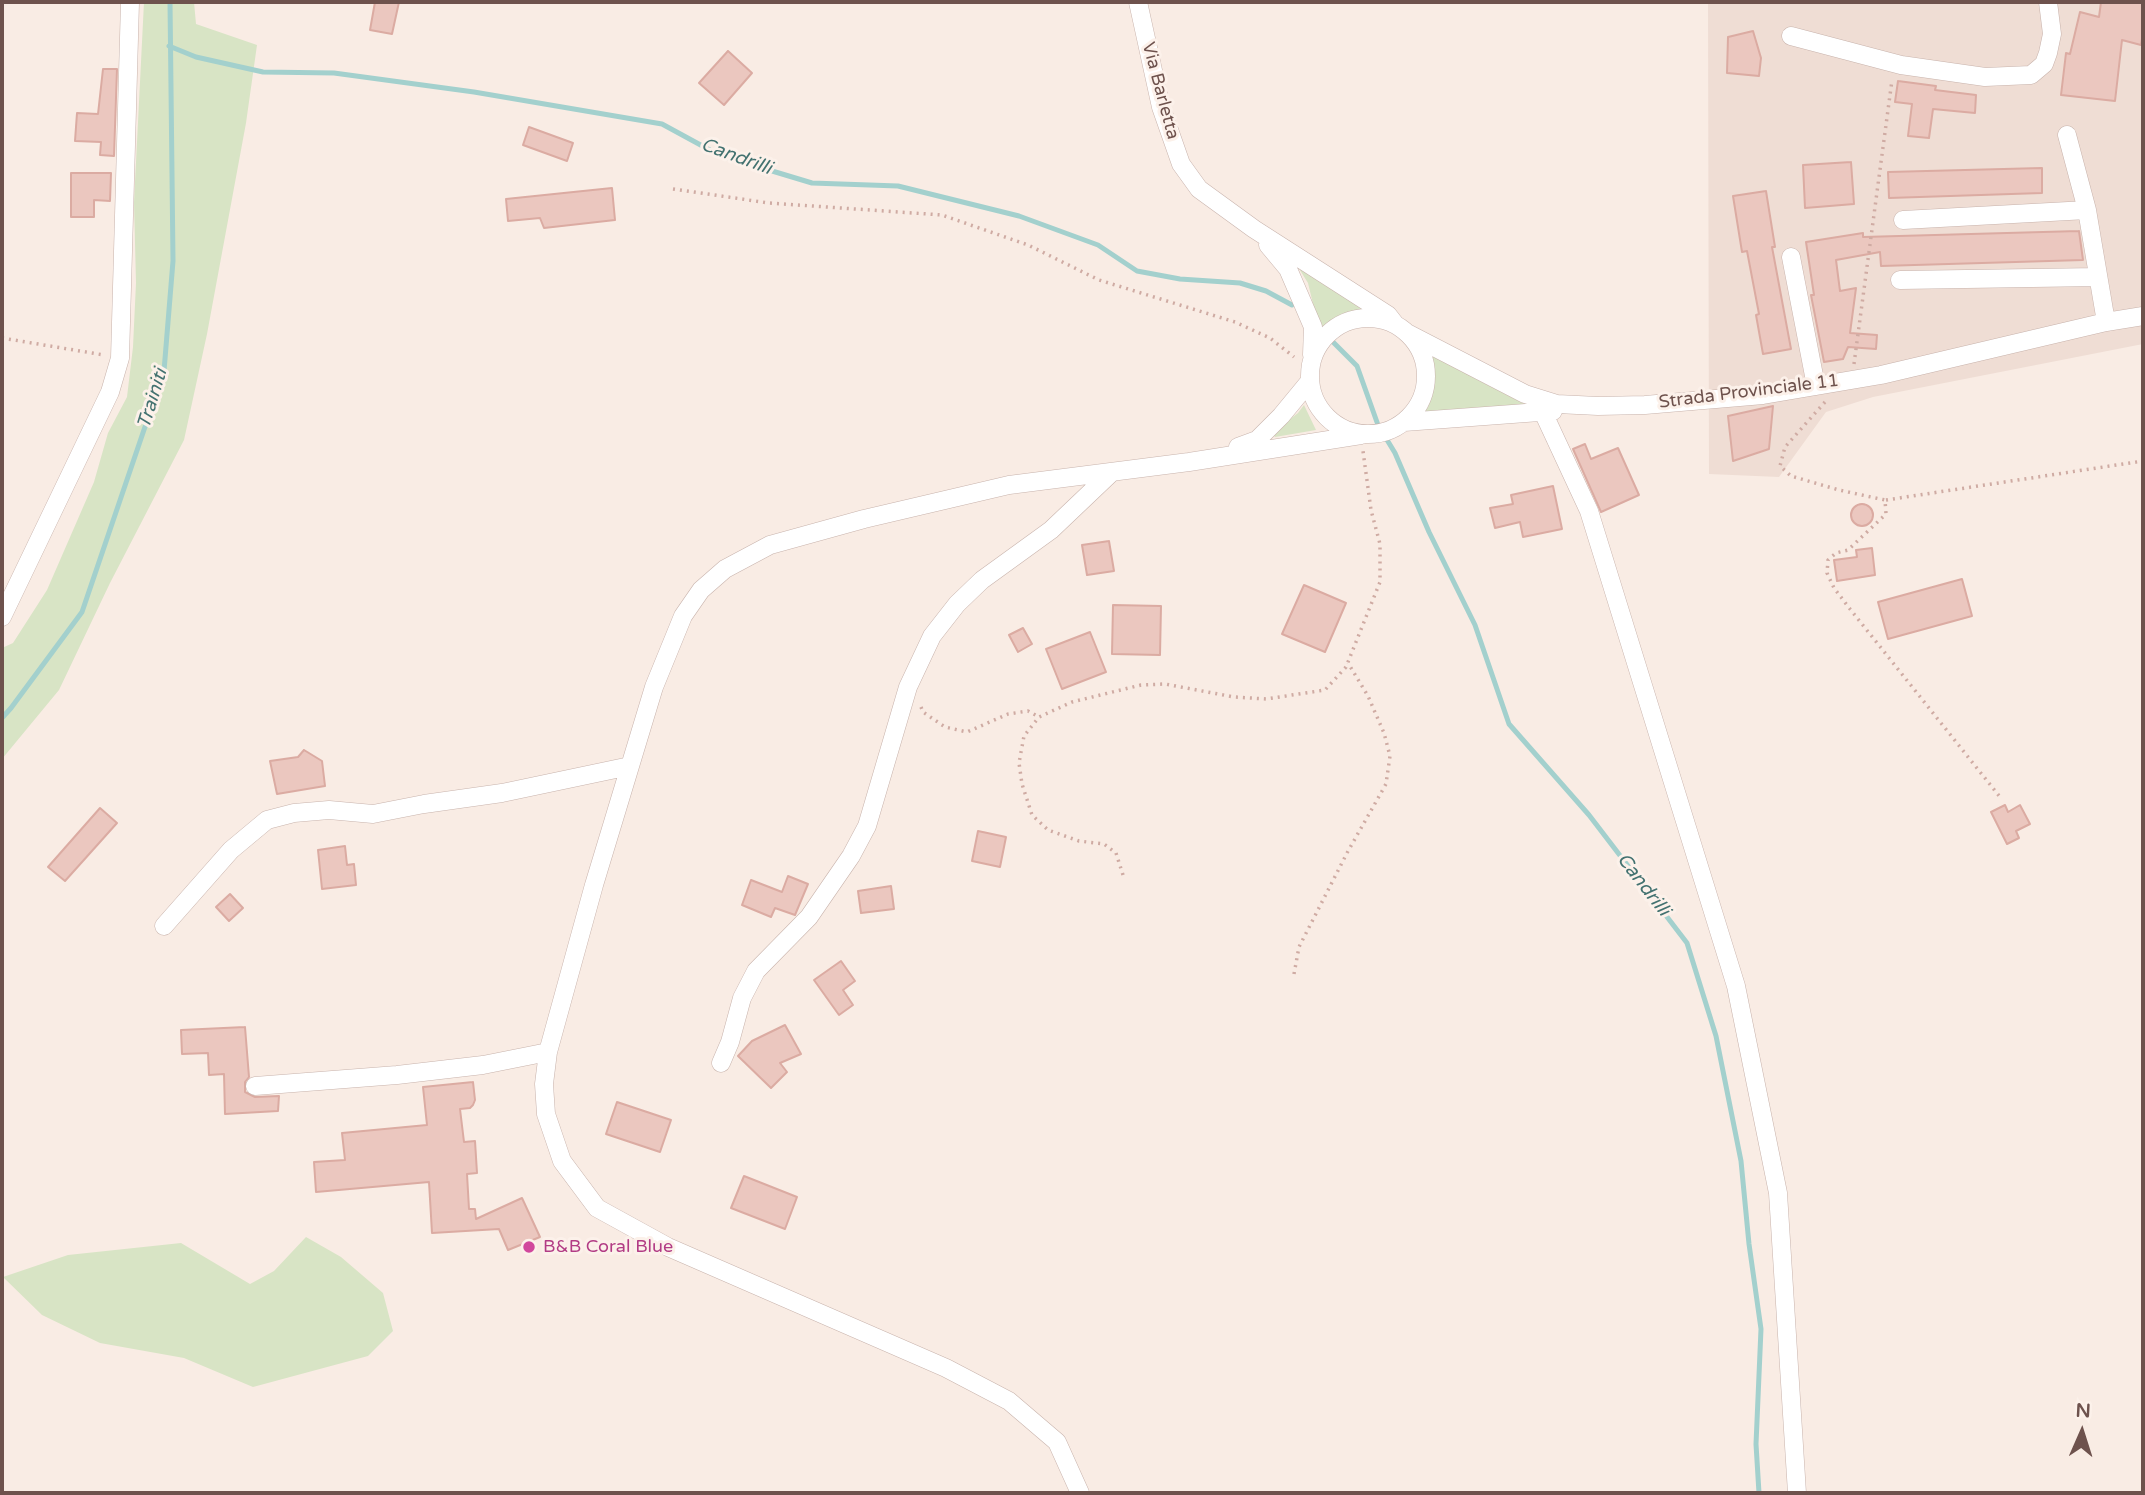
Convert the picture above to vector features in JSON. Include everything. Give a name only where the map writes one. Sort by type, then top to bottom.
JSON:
[{"type":"street","points":[[2,617],[110,392],[120,358],[130,2]]},
{"type":"street","name":"Via Barletta","points":[[1138,2],[1161,107],[1181,164],[1199,189],[1254,229]]},
{"type":"street","points":[[1791,36],[1894,63],[1985,77],[2031,75],[2044,64],[2048,53],[2052,34],[2048,2]]},
{"type":"street","points":[[2067,135],[2087,210],[2106,322]]},
{"type":"street","points":[[1903,220],[2087,210]]},
{"type":"street","points":[[1254,229],[1288,269],[1313,327],[1310,369],[1314,401],[1325,418],[1342,429],[1383,430]]},
{"type":"street","name":"Strada Provinciale 11","points":[[1254,229],[1388,315],[1419,348],[1426,368],[1425,388],[1418,407],[1383,430]]},
{"type":"street","points":[[1791,257],[1816,386]]},
{"type":"street","points":[[1900,280],[2098,277]]},
{"type":"street","name":"Strada Provinciale 11","points":[[1197,460],[1256,439],[1282,416],[1310,369],[1322,340],[1337,326],[1356,319],[1376,318],[1401,328],[1525,394],[1557,404],[1598,406],[1645,405],[1763,395],[1846,381],[2143,316]]},
{"type":"street","points":[[1080,1493],[1057,1441],[1009,1401],[946,1368],[668,1247],[597,1208],[562,1161],[546,1114],[544,1084],[548,1052],[594,885],[654,687],[684,616],[701,590],[725,569],[770,545],[864,519],[1009,485],[1197,460],[1383,430],[1598,406]]},
{"type":"street","points":[[1543,412],[1589,511],[1736,986],[1779,1194],[1797,1493]]},
{"type":"street","points":[[721,1063],[730,1042],[742,998],[756,971],[808,917],[852,856],[867,826],[910,683],[932,636],[957,604],[982,580],[1051,530],[1112,472]]},
{"type":"street","points":[[164,926],[231,850],[267,820],[294,813],[329,810],[373,814],[502,793],[630,766]]},
{"type":"street","points":[[256,1086],[483,1065],[548,1052]]},
{"type":"path","points":[[1894,63],[1846,381],[1785,447],[1780,466],[1791,476],[1885,500],[2143,461]]},
{"type":"path","points":[[673,189],[769,203],[942,215],[1028,245],[1099,280],[1235,322],[1270,338],[1310,369]]},
{"type":"path","points":[[2,338],[120,358]]},
{"type":"path","points":[[1123,875],[1116,853],[1104,844],[1079,841],[1048,830],[1032,815],[1022,784],[1019,763],[1024,736],[1039,717],[1072,702],[1141,685],[1166,684],[1234,697],[1266,699],[1325,690],[1348,663],[1380,582],[1380,544],[1371,510],[1383,430]]},
{"type":"path","points":[[1885,500],[1886,514],[1849,550],[1836,553],[1828,560],[1826,573],[1842,599],[2000,797]]},
{"type":"path","points":[[1294,974],[1299,947],[1386,784],[1390,756],[1384,733],[1368,696],[1348,663]]},
{"type":"path","points":[[910,683],[923,712],[945,727],[967,732],[1008,714],[1028,711],[1039,717]]},
{"type":"shaded area","points":[[1708,2],[2143,2],[2143,344],[1873,397],[1826,412],[1779,477],[1709,474]]},
{"type":"green space","points":[[144,2],[194,2],[196,24],[257,45],[246,123],[207,334],[184,440],[110,583],[59,690],[2,759],[2,648],[13,643],[47,590],[94,482],[108,433],[127,397],[136,283],[134,202]]},
{"type":"green space","points":[[1293,259],[1373,312],[1340,316],[1319,329],[1308,283]]},
{"type":"green space","points":[[1434,352],[1463,372],[1534,409],[1422,415],[1428,407],[1433,388],[1429,356]]},
{"type":"green space","points":[[1304,405],[1316,430],[1275,437],[1272,433]]},
{"type":"green space","points":[[306,1237],[341,1257],[383,1293],[393,1331],[368,1356],[253,1387],[184,1358],[100,1343],[42,1315],[3,1277],[68,1255],[181,1243],[250,1284],[274,1271]]},
{"type":"building","points":[[375,2],[399,2],[392,34],[370,30]]},
{"type":"building","points":[[2101,2],[2143,2],[2141,45],[2122,40],[2115,101],[2061,95],[2066,53],[2070,54],[2080,12],[2099,17]]},
{"type":"building","points":[[1753,31],[1761,58],[1759,76],[1727,73],[1728,37]]},
{"type":"building","points":[[728,51],[752,73],[724,105],[699,83]]},
{"type":"building","points":[[103,69],[117,69],[114,156],[100,155],[101,142],[75,141],[77,113],[98,114]]},
{"type":"building","points":[[1898,81],[1936,86],[1935,90],[1976,95],[1975,113],[1933,109],[1929,138],[1908,136],[1912,104],[1895,102]]},
{"type":"building","points":[[529,127],[573,143],[567,161],[523,145]]},
{"type":"building","points":[[1851,162],[1854,204],[1805,208],[1803,165]]},
{"type":"building","points":[[2042,168],[2042,193],[1889,198],[1888,172]]},
{"type":"building","points":[[71,173],[111,173],[110,201],[94,200],[94,217],[71,217]]},
{"type":"building","points":[[612,188],[615,220],[544,228],[540,218],[508,221],[506,199]]},
{"type":"building","points":[[1766,191],[1775,247],[1772,247],[1791,349],[1763,354],[1756,315],[1759,314],[1747,251],[1742,252],[1733,196]]},
{"type":"building","points":[[2079,231],[2083,260],[1881,266],[1880,252],[1836,260],[1840,291],[1856,288],[1850,333],[1877,335],[1876,349],[1848,347],[1843,359],[1824,362],[1811,295],[1814,295],[1806,242],[1863,233],[1863,237]]},
{"type":"building","points":[[1773,406],[1769,449],[1733,461],[1728,416]]},
{"type":"building","points":[[1585,444],[1591,459],[1618,448],[1639,495],[1601,512],[1573,449]]},
{"type":"building","points":[[1553,486],[1562,529],[1523,537],[1520,522],[1495,528],[1490,508],[1513,504],[1511,495]]},
{"type":"building","points":[[1862,504],[1870,507],[1873,515],[1870,523],[1862,526],[1854,523],[1851,515],[1854,507]]},
{"type":"building","points":[[1109,541],[1114,571],[1087,575],[1082,545]]},
{"type":"building","points":[[1872,548],[1875,575],[1837,581],[1834,560],[1857,557],[1856,550]]},
{"type":"building","points":[[1962,579],[1972,616],[1888,639],[1878,602]]},
{"type":"building","points":[[1304,585],[1346,603],[1325,652],[1282,634]]},
{"type":"building","points":[[1113,605],[1161,606],[1160,655],[1112,654]]},
{"type":"building","points":[[1023,628],[1032,644],[1018,652],[1009,635]]},
{"type":"building","points":[[1090,632],[1106,672],[1062,689],[1046,649]]},
{"type":"building","points":[[304,750],[322,761],[325,786],[277,794],[270,761],[298,757]]},
{"type":"building","points":[[2005,805],[2008,812],[2020,805],[2030,824],[2016,831],[2019,838],[2007,844],[1991,812]]},
{"type":"building","points":[[100,808],[117,823],[65,881],[48,867]]},
{"type":"building","points":[[978,831],[1006,837],[1000,867],[972,861]]},
{"type":"building","points":[[345,846],[347,865],[354,864],[356,885],[322,889],[318,850]]},
{"type":"building","points":[[788,876],[808,884],[795,915],[775,908],[771,917],[742,905],[751,880],[782,892]]},
{"type":"building","points":[[891,886],[894,909],[861,913],[858,891]]},
{"type":"building","points":[[230,894],[243,908],[229,921],[216,907]]},
{"type":"building","points":[[841,961],[855,981],[843,990],[853,1005],[839,1015],[814,980]]},
{"type":"building","points":[[785,1025],[801,1054],[780,1063],[787,1072],[771,1088],[738,1056],[752,1041]]},
{"type":"building","points":[[245,1027],[249,1077],[245,1082],[245,1092],[255,1097],[279,1096],[278,1111],[225,1114],[224,1074],[209,1075],[208,1053],[182,1054],[181,1030]]},
{"type":"building","points":[[473,1082],[473,1105],[460,1109],[464,1142],[475,1141],[477,1173],[467,1174],[469,1209],[475,1209],[476,1219],[522,1198],[540,1237],[508,1250],[499,1229],[432,1233],[429,1182],[316,1192],[314,1162],[345,1160],[342,1133],[427,1125],[423,1087]]},
{"type":"building","points":[[617,1102],[671,1120],[660,1152],[606,1134]]},
{"type":"building","points":[[744,1176],[797,1197],[785,1229],[731,1208]]},
{"type":"waterway","name":"Trainiti","points":[[2,718],[82,612],[164,371],[173,261],[170,2]]},
{"type":"waterway","name":"Candrilli","points":[[169,46],[196,57],[263,72],[334,73],[474,92],[662,124],[719,155],[812,183],[898,186],[1019,216],[1098,245],[1137,271],[1180,279],[1240,283],[1266,291],[1292,305]]},
{"type":"waterway","name":"Candrilli","points":[[1333,342],[1357,366],[1378,425],[1395,453],[1429,532],[1475,625],[1509,724],[1589,815],[1687,943],[1716,1036],[1741,1161],[1761,1329],[1756,1444],[1759,1493]]},
{"type":"place","name":"B&B Coral Blue","points":[[529,1247]]}]
